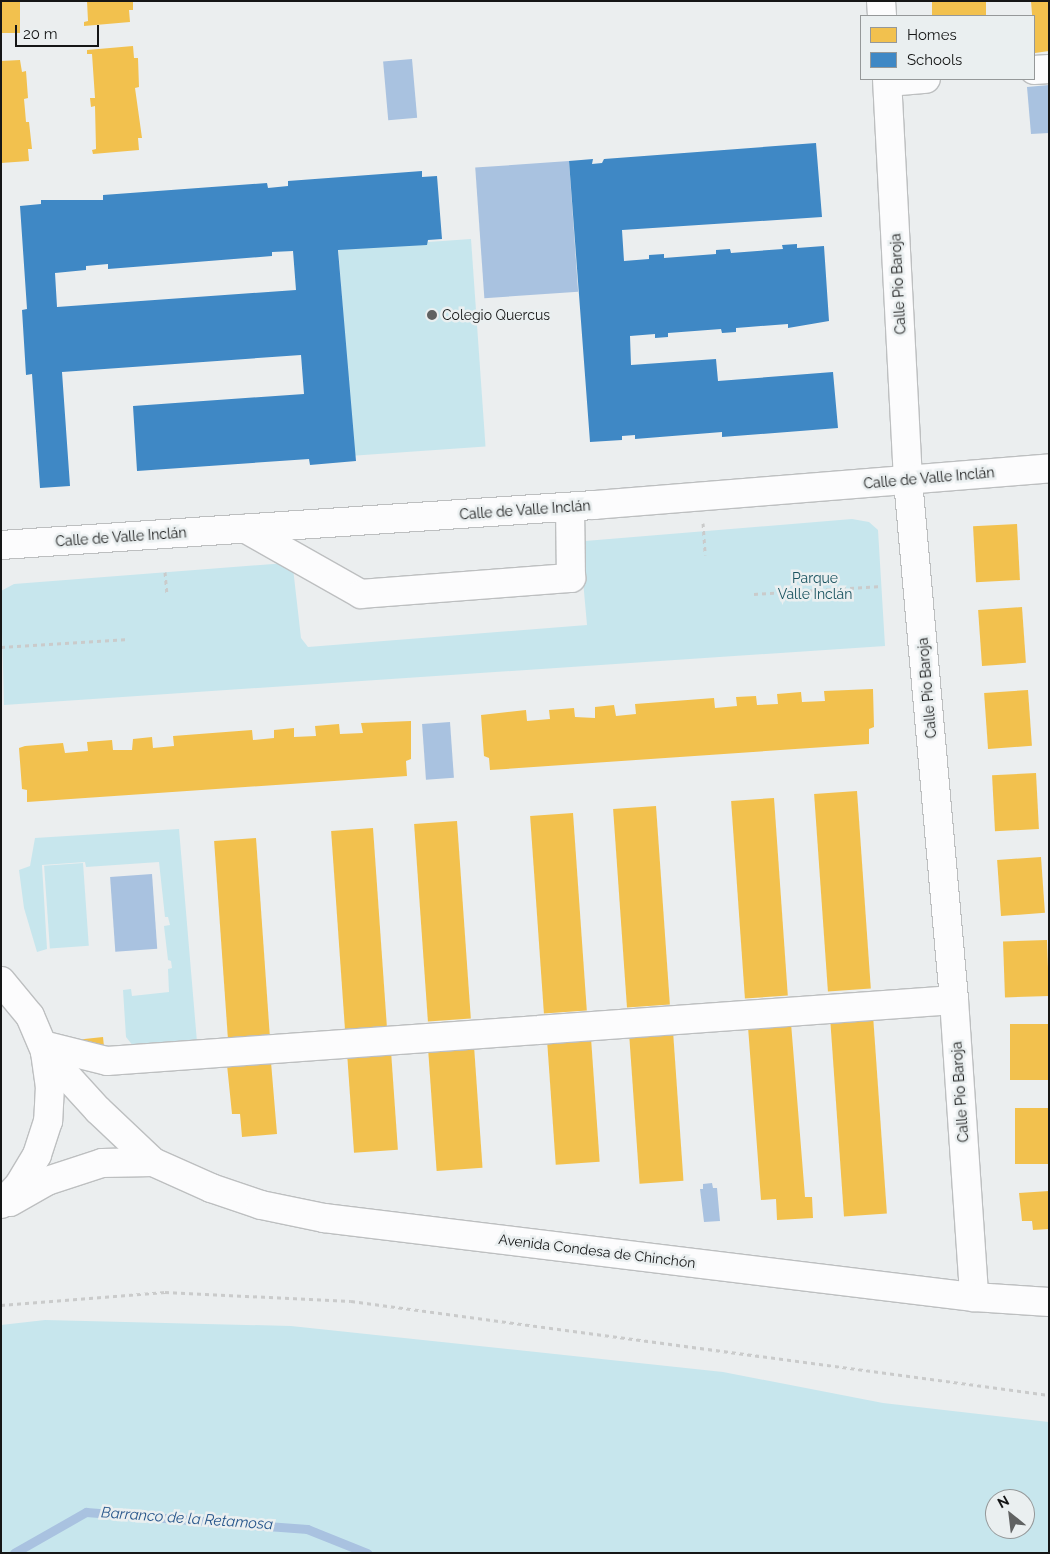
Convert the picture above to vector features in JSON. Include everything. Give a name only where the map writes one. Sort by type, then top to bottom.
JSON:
[{"type":"street","points":[[881,1],[882,15]]},
{"type":"street","points":[[1035,70],[1049,69]]},
{"type":"street","name":"Calle Pío Baroja","points":[[888,80],[908,480],[954,1000],[974,1297]]},
{"type":"street","name":"Calle de Valle Inclán","points":[[1,545],[570,507],[1049,468]]},
{"type":"street","points":[[246,529],[361,594],[571,578],[570,507]]},
{"type":"street","points":[[1,964],[6,986],[30,1016],[44,1048],[50,1086],[48,1121],[37,1155],[19,1185],[1,1206]]},
{"type":"street","points":[[44,1048],[108,1061],[954,1000]]},
{"type":"street","name":"Avenida Condesa de Chinchón","points":[[44,1048],[98,1110],[153,1162],[261,1205],[324,1218],[974,1297],[1049,1302]]},
{"type":"street","name":"Avenida Condesa de Chinchón","points":[[1,1206],[47,1181],[102,1163],[153,1162]]},
{"type":"path","points":[[166,572],[167,593]]},
{"type":"path","points":[[754,594],[882,586]]},
{"type":"path","points":[[1,648],[129,639]]},
{"type":"path","points":[[1,1305],[165,1292],[351,1301],[1049,1395]]},
{"type":"green space","points":[[471,239],[486,446],[353,456],[338,248]]},
{"type":"green space","name":"Parque Valle Inclán","points":[[852,519],[869,522],[878,530],[885,646],[4,705],[1,591],[14,584],[286,563],[293,568],[301,638],[308,647],[587,625],[580,547],[585,541]]},
{"type":"green space","points":[[179,829],[197,1042],[134,1047],[126,1037],[123,990],[131,989],[132,996],[169,992],[168,969],[172,968],[171,961],[168,960],[164,926],[170,925],[168,917],[165,917],[159,862],[86,867],[85,862],[42,865],[47,949],[37,952],[24,908],[19,870],[30,866],[35,838]]},
{"type":"green space","points":[[83,863],[89,946],[50,949],[44,866]]},
{"type":"green space","points":[[45,1320],[291,1326],[723,1372],[883,1403],[1049,1422],[1049,1553],[1,1553],[1,1325]]},
{"type":"shaded area","points":[[412,59],[417,118],[388,120],[383,62]]},
{"type":"shaded area","points":[[1049,85],[1049,133],[1031,134],[1027,87]]},
{"type":"shaded area","points":[[569,161],[578,292],[484,298],[475,168]]},
{"type":"shaded area","points":[[450,722],[454,778],[426,780],[422,724]]},
{"type":"shaded area","points":[[152,874],[157,949],[115,952],[110,877]]},
{"type":"shaded area","points":[[712,1183],[713,1188],[717,1188],[720,1221],[704,1222],[700,1189],[703,1189],[703,1184]]},
{"type":"building: Homes","points":[[1,1],[20,1],[20,33],[1,33]]},
{"type":"building: Homes","points":[[87,1],[133,1],[133,10],[129,10],[130,22],[84,26],[84,22],[88,21]]},
{"type":"building: Homes","points":[[932,1],[986,1],[986,15],[932,15]]},
{"type":"building: Homes","points":[[1031,1],[1049,1],[1049,51],[1035,53],[1035,15],[1032,15]]},
{"type":"building: Homes","points":[[133,46],[134,58],[138,58],[139,87],[135,88],[142,138],[138,138],[139,150],[93,154],[92,150],[96,149],[95,106],[91,107],[90,98],[95,98],[92,54],[87,54],[87,50]]},
{"type":"building: Homes","points":[[20,60],[22,72],[26,71],[28,98],[24,99],[26,122],[29,122],[32,149],[28,149],[29,161],[1,163],[1,61]]},
{"type":"building: Homes","points":[[1017,524],[1020,580],[976,582],[973,526]]},
{"type":"building: Homes","points":[[1022,607],[1026,663],[982,666],[978,610]]},
{"type":"building: Homes","points":[[873,689],[874,727],[869,729],[869,744],[490,770],[489,758],[484,756],[481,715],[526,710],[527,721],[550,719],[549,710],[574,708],[575,717],[595,718],[595,707],[614,705],[616,716],[636,714],[635,704],[714,698],[715,708],[737,706],[736,697],[756,696],[757,705],[778,704],[777,694],[801,692],[802,702],[825,701],[824,691]]},
{"type":"building: Homes","points":[[1028,690],[1032,746],[988,749],[984,693]]},
{"type":"building: Homes","points":[[411,721],[411,759],[406,761],[407,776],[27,802],[27,790],[22,789],[19,748],[25,746],[63,743],[65,753],[88,751],[87,742],[112,740],[113,750],[132,750],[133,739],[152,737],[153,748],[174,746],[173,736],[252,730],[253,740],[274,738],[274,730],[294,728],[294,737],[316,736],[315,726],[339,724],[340,734],[363,733],[361,723]]},
{"type":"building: Homes","points":[[1036,773],[1039,829],[995,831],[992,775]]},
{"type":"building: Homes","points":[[857,791],[871,989],[828,992],[814,794]]},
{"type":"building: Homes","points":[[774,798],[788,996],[745,999],[731,801]]},
{"type":"building: Homes","points":[[656,806],[670,1005],[627,1008],[613,809]]},
{"type":"building: Homes","points":[[573,813],[587,1011],[544,1014],[530,816]]},
{"type":"building: Homes","points":[[457,821],[471,1019],[428,1022],[414,824]]},
{"type":"building: Homes","points":[[373,828],[387,1027],[345,1029],[331,831]]},
{"type":"building: Homes","points":[[256,838],[270,1037],[228,1039],[214,841]]},
{"type":"building: Homes","points":[[1041,857],[1045,913],[1001,916],[997,860]]},
{"type":"building: Homes","points":[[1047,940],[1049,996],[1005,998],[1003,942]]},
{"type":"building: Homes","points":[[873,1015],[887,1214],[844,1217],[830,1018]]},
{"type":"building: Homes","points":[[791,1023],[805,1197],[812,1197],[813,1218],[777,1220],[776,1199],[761,1200],[748,1027]]},
{"type":"building: Homes","points":[[1010,1024],[1049,1024],[1049,1080],[1010,1080]]},
{"type":"building: Homes","points":[[673,1031],[683,1181],[640,1184],[629,1034]]},
{"type":"building: Homes","points":[[103,1037],[104,1046],[83,1048],[82,1039]]},
{"type":"building: Homes","points":[[591,1038],[600,1162],[556,1165],[547,1041]]},
{"type":"building: Homes","points":[[474,1046],[483,1168],[437,1171],[428,1049]]},
{"type":"building: Homes","points":[[391,1051],[398,1150],[354,1153],[347,1054]]},
{"type":"building: Homes","points":[[271,1062],[277,1134],[242,1137],[240,1114],[232,1114],[227,1065]]},
{"type":"building: Homes","points":[[1015,1108],[1049,1108],[1049,1164],[1015,1164]]},
{"type":"building: Homes","points":[[1049,1191],[1049,1229],[1033,1230],[1032,1221],[1022,1221],[1019,1193]]},
{"type":"building: Schools","points":[[816,143],[822,217],[622,230],[624,261],[649,259],[649,255],[664,254],[664,258],[716,254],[716,250],[730,249],[731,253],[783,249],[782,245],[797,244],[797,248],[824,246],[829,321],[788,328],[788,324],[736,328],[736,332],[722,333],[721,329],[668,333],[668,337],[655,338],[655,334],[630,336],[631,365],[716,359],[718,381],[833,372],[838,428],[722,437],[722,432],[635,439],[635,435],[622,436],[622,440],[590,442],[569,161],[593,159],[592,164],[602,163],[604,159]]},
{"type":"building: Schools","points":[[422,171],[422,177],[437,176],[442,239],[428,240],[427,245],[338,250],[356,461],[310,465],[309,459],[137,471],[133,406],[304,394],[301,355],[62,372],[70,486],[40,488],[32,374],[26,375],[22,310],[27,309],[20,206],[41,204],[41,200],[103,200],[103,195],[267,183],[268,188],[288,186],[288,181]],"holes":[[[293,251],[296,290],[57,307],[55,273],[86,270],[86,266],[108,264],[108,269],[272,256],[272,252]]]},
{"type":"waterway","name":"Barranco de la Retamosa","points":[[14,1553],[86,1512],[307,1529],[367,1553]]},
{"type":"place","name":"Colegio Quercus","points":[[432,315]]}]
